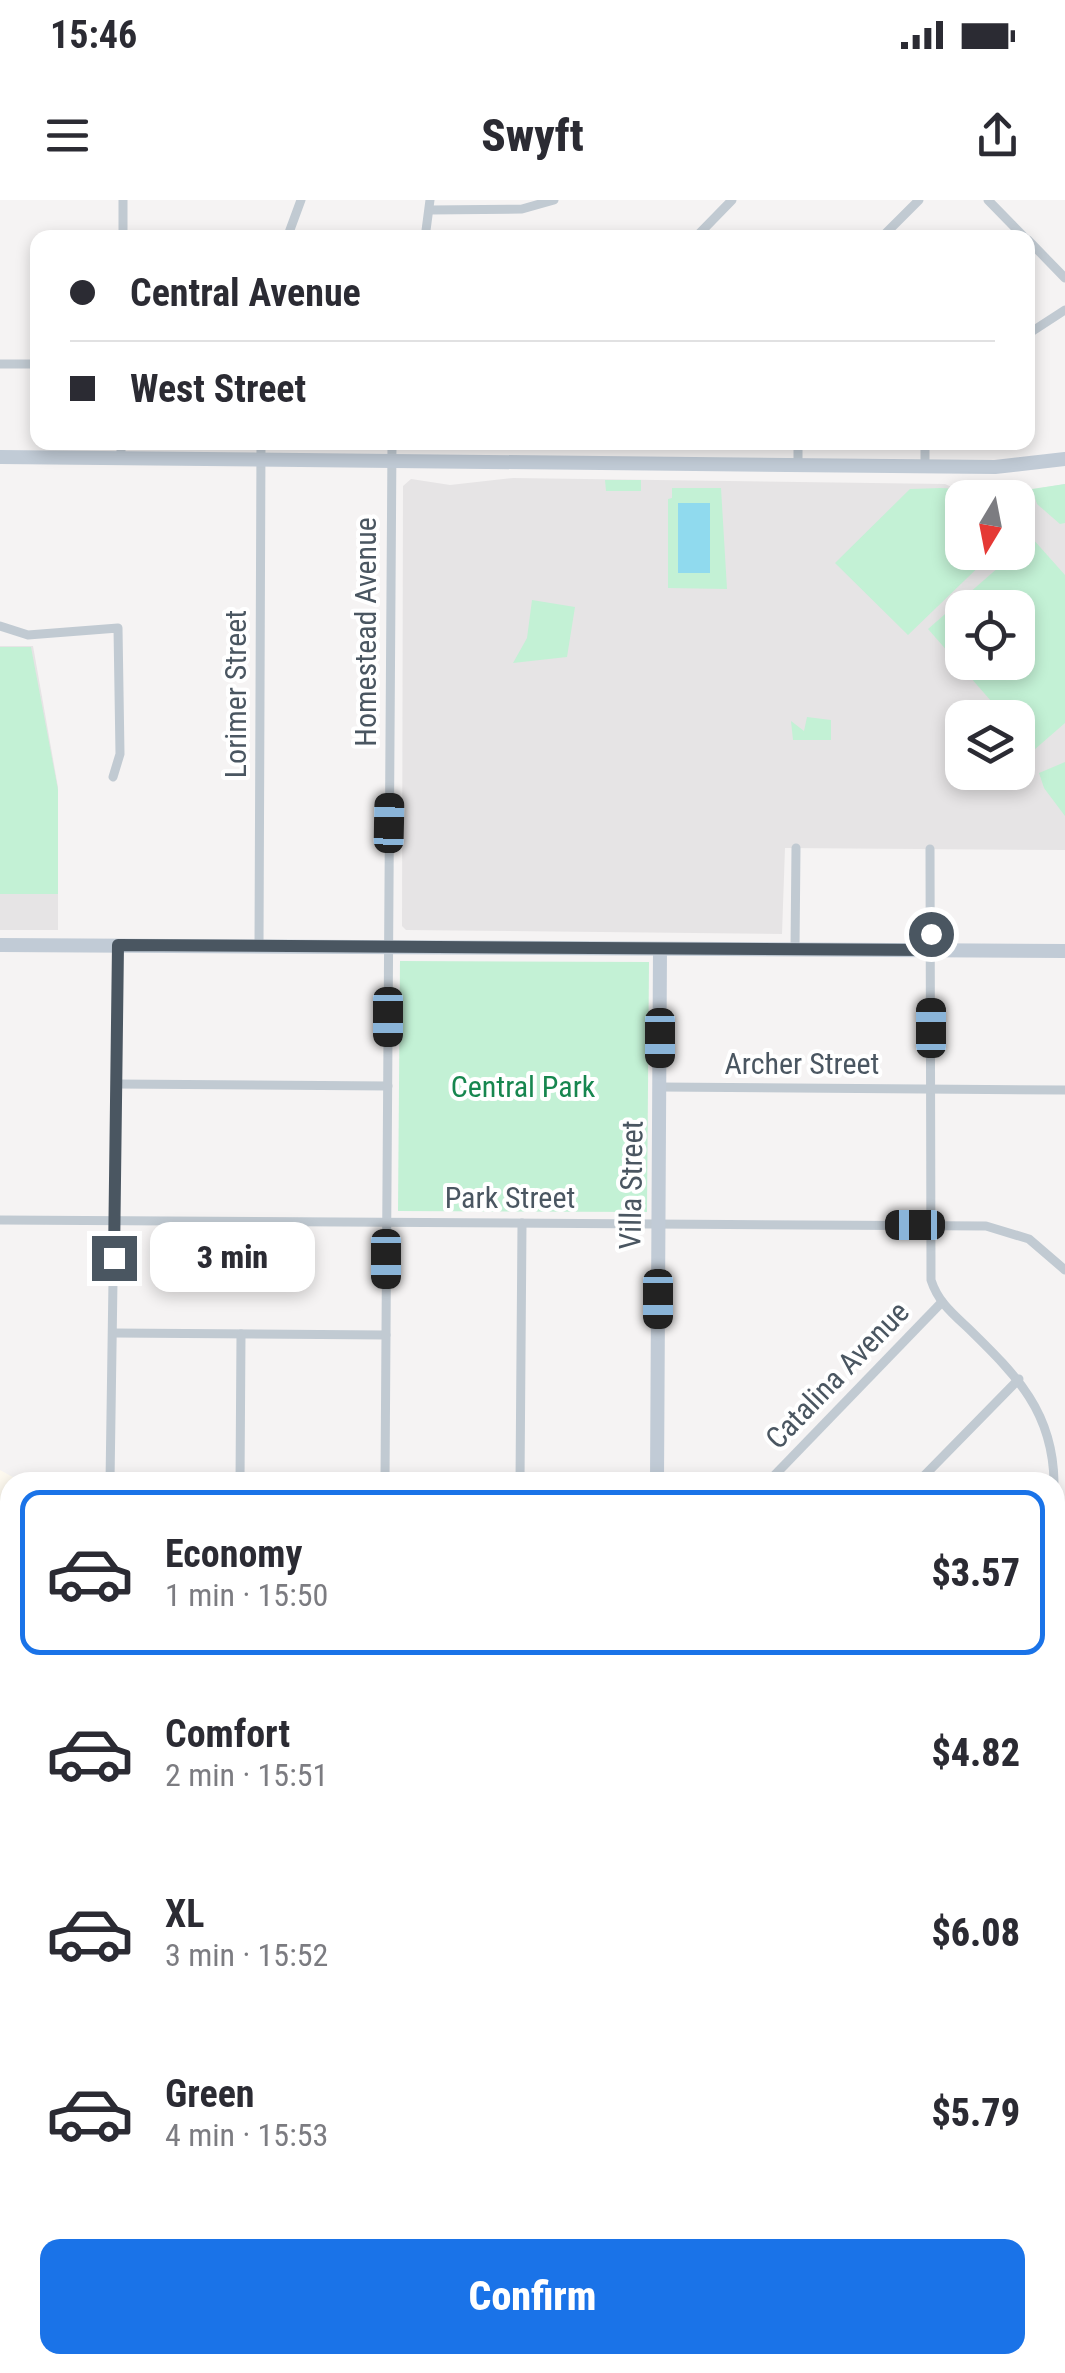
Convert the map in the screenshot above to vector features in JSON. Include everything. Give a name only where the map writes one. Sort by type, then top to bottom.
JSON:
[{"type":"street","points":[[123,200],[123,230]]},
{"type":"street","points":[[290,230],[301,200]]},
{"type":"street","points":[[426,230],[430,205],[522,209],[554,200]]},
{"type":"street","points":[[703,230],[732,200]]},
{"type":"street","points":[[889,230],[918,200]]},
{"type":"street","points":[[988,200],[1017,230]]},
{"type":"street","points":[[1035,248],[1065,278]]},
{"type":"street","points":[[1035,329],[1065,310]]},
{"type":"street","points":[[0,364],[30,364]]},
{"type":"street","points":[[0,457],[121,450],[262,460],[1025,467],[1065,459]]},
{"type":"street","name":"Lorimer Street","points":[[260,946],[261,450]]},
{"type":"street","name":"Homestead Avenue","points":[[385,1472],[392,450]]},
{"type":"street","points":[[798,450],[798,464]]},
{"type":"street","points":[[925,466],[926,450]]},
{"type":"street","points":[[0,626],[39,636],[118,628],[120,754],[113,777]]},
{"type":"street","points":[[795,948],[796,848]]},
{"type":"street","points":[[930,849],[930,1272],[942,1302],[1019,1379],[1044,1420],[1052,1472]]},
{"type":"street","points":[[0,945],[1065,951]]},
{"type":"street","points":[[110,1472],[118,945]]},
{"type":"street","name":"Villa Street","points":[[656,1472],[660,949]]},
{"type":"street","points":[[116,1084],[388,1086]]},
{"type":"street","name":"Archer Street","points":[[660,1087],[1065,1090]]},
{"type":"street","name":"Park Street","points":[[0,1220],[930,1225],[1012,1230],[1037,1244],[1065,1270]]},
{"type":"street","points":[[520,1472],[522,1223]]},
{"type":"street","name":"Catalina Avenue","points":[[778,1472],[942,1302]]},
{"type":"street","points":[[114,1333],[386,1335]]},
{"type":"street","points":[[240,1472],[241,1334]]},
{"type":"street","points":[[928,1472],[1019,1379]]},
{"type":"shaded area","points":[[513,478],[945,484],[945,570],[1035,570],[1035,489],[1065,484],[1065,850],[785,848],[782,934],[406,930],[402,926],[403,486],[411,479],[450,485]]},
{"type":"shaded area","points":[[0,646],[33,646],[58,787],[58,930],[0,930]]},
{"type":"green space","points":[[605,480],[641,480],[641,491],[606,491]]},
{"type":"green space","points":[[1065,484],[1065,523],[1060,524],[1037,504],[1035,489]]},
{"type":"green space","points":[[672,488],[721,488],[727,589],[668,588],[668,499],[672,498]]},
{"type":"green space","points":[[945,488],[945,570],[975,570],[955,590],[945,590],[945,599],[908,635],[835,563],[910,489]]},
{"type":"green space","points":[[1035,541],[1065,575],[1065,723],[1035,749],[1035,700],[990,700],[973,680],[1035,680],[1035,590],[973,590],[995,570],[1035,570]]},
{"type":"green space","points":[[532,600],[575,607],[567,657],[513,663],[527,638]]},
{"type":"green space","points":[[945,614],[945,648],[928,629]]},
{"type":"green space","points":[[0,647],[31,647],[58,790],[58,894],[0,894]]},
{"type":"green space","points":[[807,717],[831,720],[831,740],[793,740],[791,721],[804,731]]},
{"type":"green space","points":[[1065,762],[1065,816],[1044,788],[1039,773]]},
{"type":"green space","name":"Central Park","points":[[400,961],[649,962],[647,1212],[398,1211]]},
{"type":"water","points":[[678,503],[710,503],[710,573],[678,573]]},
{"type":"route","points":[[114,1258],[118,945],[931,950],[931,934]]}]
